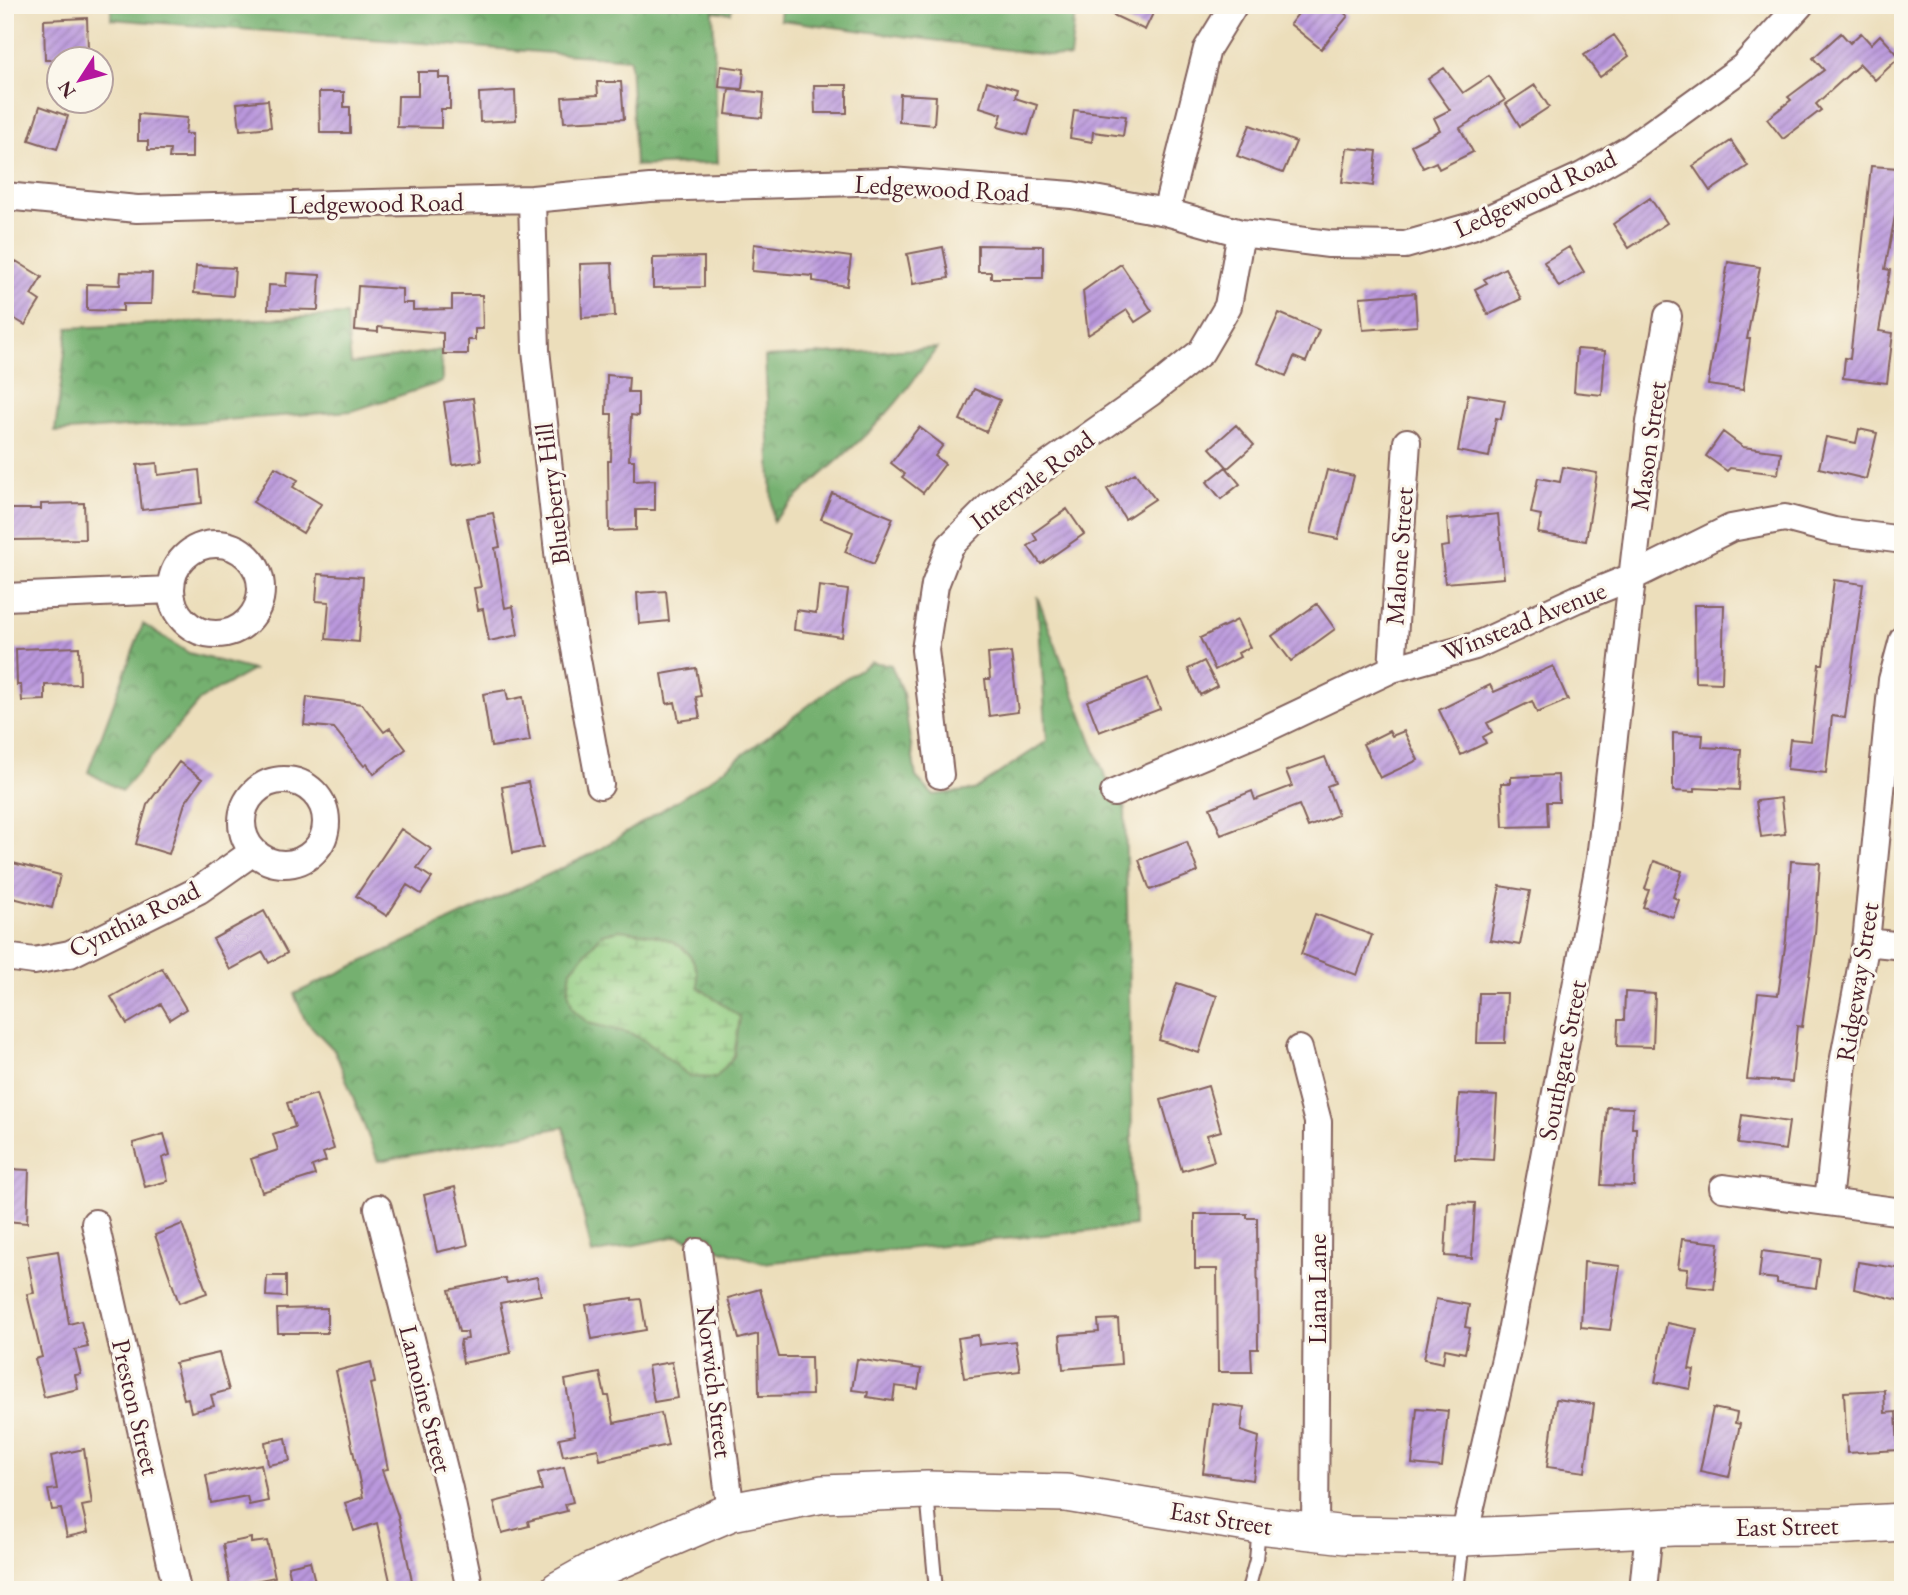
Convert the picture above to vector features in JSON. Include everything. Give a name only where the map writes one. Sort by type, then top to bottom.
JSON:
[{"type":"main road","name":"East Street","points":[[559,1590],[593,1571],[732,1512],[823,1494],[927,1490],[1066,1493],[1259,1525],[1315,1531],[1464,1537],[1903,1522]]},
{"type":"street","points":[[1166,212],[1207,49],[1234,5]]},
{"type":"street","name":"Ledgewood Road","points":[[5,197],[137,209],[532,199],[650,188],[891,181],[1072,195],[1166,212],[1241,233],[1329,244],[1405,245],[1472,226],[1582,176],[1631,148],[1743,67],[1800,5]]},
{"type":"street","name":"Blueberry Hill","points":[[532,199],[536,350],[559,561],[600,785]]},
{"type":"street","name":"Intervale Road","points":[[940,775],[925,650],[935,585],[950,546],[991,505],[1150,393],[1201,352],[1228,306],[1241,233]]},
{"type":"street","name":"Mason Street","points":[[1632,578],[1650,422],[1668,316]]},
{"type":"street","name":"Malone Street","points":[[1392,670],[1407,442]]},
{"type":"street","name":"Winstead Avenue","points":[[1114,793],[1261,731],[1392,670],[1475,646],[1577,599],[1632,578],[1731,528],[1785,518],[1834,531],[1903,540]]},
{"type":"street","name":"Southgate Street","points":[[1464,1537],[1510,1337],[1600,859],[1632,578]]},
{"type":"street","points":[[5,597],[171,590]]},
{"type":"street","name":"Ridgeway Street","points":[[1828,1201],[1843,1063],[1866,942],[1903,639]]},
{"type":"street","name":"Cynthia Road","points":[[5,957],[34,961],[70,954],[199,890],[253,852]]},
{"type":"street","points":[[1866,942],[1903,946]]},
{"type":"street","name":"Liana Lane","points":[[1299,1049],[1318,1122],[1315,1531]]},
{"type":"street","points":[[1723,1188],[1903,1212]]},
{"type":"street","name":"Lamoine Street","points":[[378,1208],[449,1489],[470,1590]]},
{"type":"street","name":"Preston Street","points":[[94,1223],[177,1590]]},
{"type":"street","name":"Norwich Street","points":[[698,1252],[732,1512]]},
{"type":"street","points":[[1643,1590],[1649,1529]]},
{"type":"lane","points":[[927,1490],[936,1590]]},
{"type":"lane","points":[[1248,1590],[1256,1560],[1259,1525]]},
{"type":"lane","points":[[1457,1590],[1464,1537]]},
{"type":"green space","points":[[111,5],[732,5],[731,13],[713,11],[718,163],[635,166],[630,59],[111,19]]},
{"type":"green space","points":[[773,5],[1076,5],[1070,58],[780,20],[781,7]]},
{"type":"green space","points":[[346,315],[351,364],[441,350],[442,382],[352,411],[55,432],[68,328]]},
{"type":"green space","points":[[937,348],[901,397],[874,427],[773,521],[765,357]]},
{"type":"green space","points":[[1037,596],[1105,776],[1125,809],[1134,1226],[763,1263],[678,1236],[592,1254],[564,1127],[378,1161],[335,1051],[305,1020],[294,994],[592,854],[708,781],[841,681],[871,662],[891,665],[903,694],[916,777],[933,795],[974,790],[1047,741]]},
{"type":"green space","points":[[143,624],[189,653],[253,670],[201,699],[122,791],[88,772]]},
{"type":"green space","points":[[620,930],[662,938],[684,949],[697,971],[698,987],[740,1017],[734,1056],[716,1078],[691,1077],[647,1042],[630,1033],[588,1023],[573,1009],[568,991],[571,970],[602,934]]},
{"type":"building","points":[[1092,5],[1157,5],[1145,30]]},
{"type":"building","points":[[1305,5],[1335,5],[1348,16],[1321,49],[1290,24]]},
{"type":"building","points":[[87,18],[88,46],[46,46],[45,60],[44,20]]},
{"type":"building","points":[[1841,33],[1850,43],[1861,33],[1871,44],[1880,35],[1900,57],[1875,80],[1860,64],[1816,104],[1821,110],[1783,139],[1767,119],[1791,100],[1788,97],[1824,70],[1813,58]]},
{"type":"building","points":[[1614,35],[1629,56],[1600,77],[1584,55]]},
{"type":"building","points":[[721,66],[744,69],[742,89],[719,87]]},
{"type":"building","points":[[1444,68],[1463,93],[1489,76],[1505,100],[1460,128],[1473,152],[1439,169],[1436,162],[1423,168],[1411,145],[1440,130],[1434,118],[1450,110],[1428,79]]},
{"type":"building","points":[[418,72],[439,72],[439,78],[450,78],[450,109],[441,109],[441,128],[397,127],[398,96],[418,96]]},
{"type":"building","points":[[987,81],[1017,90],[1015,98],[1037,105],[1028,135],[998,127],[1002,114],[980,107]]},
{"type":"building","points":[[597,82],[621,82],[624,119],[564,122],[562,97],[598,95]]},
{"type":"building","points":[[814,85],[847,85],[847,113],[815,113]]},
{"type":"building","points":[[1535,85],[1549,107],[1520,126],[1506,104]]},
{"type":"building","points":[[729,89],[764,93],[762,118],[726,114]]},
{"type":"building","points":[[515,91],[516,120],[480,122],[479,93]]},
{"type":"building","points":[[319,92],[344,92],[344,107],[350,107],[350,133],[320,133]]},
{"type":"building","points":[[900,94],[936,96],[934,125],[899,122]]},
{"type":"building","points":[[268,100],[271,127],[240,130],[237,103]]},
{"type":"building","points":[[40,106],[46,108],[46,116],[68,116],[57,149],[29,140]]},
{"type":"building","points":[[1074,110],[1126,116],[1123,136],[1093,132],[1092,142],[1070,138]]},
{"type":"building","points":[[138,114],[187,118],[185,134],[192,134],[192,158],[169,158],[170,150],[148,150],[148,141],[138,141]]},
{"type":"building","points":[[1250,125],[1296,142],[1283,173],[1237,156]]},
{"type":"building","points":[[1731,141],[1748,166],[1710,191],[1693,166]]},
{"type":"building","points":[[1347,148],[1377,151],[1373,186],[1342,182]]},
{"type":"building","points":[[1871,166],[1898,168],[1895,216],[1885,269],[1890,270],[1879,331],[1893,333],[1887,383],[1843,378],[1845,358],[1850,359]]},
{"type":"building","points":[[1650,198],[1667,223],[1629,248],[1613,224]]},
{"type":"building","points":[[754,244],[851,257],[847,286],[813,281],[813,276],[752,271]]},
{"type":"building","points":[[978,245],[1043,246],[1043,278],[991,278],[991,272],[978,272]]},
{"type":"building","points":[[943,247],[949,278],[913,284],[907,254]]},
{"type":"building","points":[[1569,247],[1584,272],[1559,287],[1544,262]]},
{"type":"building","points":[[704,257],[704,287],[653,288],[653,258]]},
{"type":"building","points":[[16,261],[42,277],[31,295],[40,301],[25,325],[5,313],[5,277]]},
{"type":"building","points":[[1728,262],[1760,267],[1747,339],[1750,339],[1743,390],[1708,385]]},
{"type":"building","points":[[612,263],[615,316],[582,318],[580,264]]},
{"type":"building","points":[[1121,264],[1152,311],[1135,322],[1127,310],[1088,335],[1083,291]]},
{"type":"building","points":[[196,266],[235,268],[233,296],[194,293]]},
{"type":"building","points":[[1505,268],[1521,299],[1488,315],[1475,289],[1487,283],[1484,279]]},
{"type":"building","points":[[121,272],[152,273],[151,304],[123,304],[123,311],[87,310],[87,284],[120,285]]},
{"type":"building","points":[[287,273],[320,275],[318,310],[268,309],[269,285],[286,286]]},
{"type":"building","points":[[358,286],[402,289],[402,303],[413,303],[413,310],[452,309],[452,295],[482,295],[483,329],[475,329],[475,340],[468,340],[468,354],[443,354],[443,333],[378,327],[378,332],[355,330]]},
{"type":"building","points":[[1415,293],[1417,326],[1363,330],[1360,297]]},
{"type":"building","points":[[1279,313],[1319,330],[1306,362],[1294,357],[1286,376],[1257,363]]},
{"type":"building","points":[[1577,349],[1605,351],[1602,395],[1574,392]]},
{"type":"building","points":[[607,375],[629,377],[628,392],[638,392],[638,416],[631,415],[629,460],[634,460],[634,481],[655,480],[655,510],[636,510],[636,530],[609,531],[608,461],[611,461],[612,414],[606,414]]},
{"type":"building","points":[[974,389],[1000,400],[986,432],[960,420]]},
{"type":"building","points":[[1468,394],[1505,400],[1501,419],[1496,418],[1489,457],[1458,451]]},
{"type":"building","points":[[473,398],[481,461],[453,465],[444,402]]},
{"type":"building","points":[[1236,425],[1254,445],[1228,468],[1210,448]]},
{"type":"building","points":[[919,427],[943,445],[935,456],[945,464],[923,493],[902,477],[905,474],[891,463]]},
{"type":"building","points":[[1859,429],[1877,433],[1866,479],[1819,468],[1826,437],[1856,443]]},
{"type":"building","points":[[1723,432],[1743,447],[1781,452],[1778,474],[1730,468],[1727,471],[1706,456]]},
{"type":"building","points":[[157,463],[158,475],[199,470],[202,503],[142,510],[137,465]]},
{"type":"building","points":[[275,467],[298,480],[293,487],[321,504],[303,533],[253,502]]},
{"type":"building","points":[[1226,467],[1240,484],[1221,499],[1207,482]]},
{"type":"building","points":[[1563,467],[1597,473],[1586,541],[1538,533],[1541,515],[1531,513],[1538,478],[1560,482]]},
{"type":"building","points":[[1327,470],[1354,476],[1338,539],[1311,533]]},
{"type":"building","points":[[1135,473],[1155,499],[1125,519],[1107,489]]},
{"type":"building","points":[[832,493],[893,518],[874,564],[845,552],[853,532],[821,519]]},
{"type":"building","points":[[84,503],[85,539],[12,540],[11,509],[41,509],[41,504]]},
{"type":"building","points":[[1067,509],[1084,534],[1041,564],[1028,546],[1037,540],[1033,533]]},
{"type":"building","points":[[493,513],[500,547],[495,548],[505,608],[513,606],[518,635],[489,641],[483,609],[478,610],[474,588],[481,587],[467,518]]},
{"type":"building","points":[[1498,514],[1504,578],[1445,583],[1441,547],[1449,546],[1447,519]]},
{"type":"building","points":[[318,574],[363,577],[359,642],[326,639],[329,602],[316,601]]},
{"type":"building","points":[[1834,580],[1863,584],[1845,718],[1832,716],[1826,773],[1787,769],[1790,739],[1811,741],[1819,664],[1823,664]]},
{"type":"building","points":[[819,586],[848,590],[842,637],[794,630],[796,610],[816,613]]},
{"type":"building","points":[[666,591],[669,621],[639,624],[637,593]]},
{"type":"building","points":[[1317,604],[1335,629],[1291,661],[1272,636]]},
{"type":"building","points":[[1694,605],[1724,605],[1722,683],[1695,682]]},
{"type":"building","points":[[1237,620],[1250,647],[1238,653],[1240,657],[1215,670],[1200,638]]},
{"type":"building","points":[[79,647],[80,684],[45,685],[45,700],[22,701],[21,685],[17,685],[16,649]]},
{"type":"building","points":[[1011,652],[1018,712],[989,716],[985,679],[990,679],[988,654]]},
{"type":"building","points":[[1204,661],[1217,686],[1200,695],[1188,669]]},
{"type":"building","points":[[1553,666],[1568,700],[1537,713],[1532,701],[1487,723],[1492,732],[1483,737],[1486,743],[1461,755],[1439,710],[1490,685],[1494,692]]},
{"type":"building","points":[[696,668],[701,696],[696,697],[700,718],[679,721],[675,702],[667,704],[662,674]]},
{"type":"building","points":[[1148,678],[1160,709],[1099,732],[1087,701]]},
{"type":"building","points":[[506,690],[508,700],[523,697],[530,741],[491,747],[483,694]]},
{"type":"building","points":[[307,697],[362,704],[384,732],[390,728],[406,749],[374,774],[367,764],[364,766],[334,728],[304,725]]},
{"type":"building","points":[[1389,731],[1392,736],[1404,731],[1418,760],[1380,778],[1363,744]]},
{"type":"building","points":[[1673,733],[1703,735],[1702,747],[1741,749],[1739,790],[1695,788],[1695,792],[1673,791]]},
{"type":"building","points":[[1325,757],[1335,783],[1327,786],[1338,815],[1308,827],[1299,805],[1221,835],[1210,808],[1252,791],[1255,800],[1292,786],[1286,771]]},
{"type":"building","points":[[179,762],[202,779],[185,803],[169,854],[136,844],[147,805]]},
{"type":"building","points":[[1558,775],[1559,802],[1547,802],[1548,826],[1503,827],[1501,783],[1511,783],[1511,777]]},
{"type":"building","points":[[528,782],[543,847],[513,853],[502,787]]},
{"type":"building","points":[[1781,798],[1785,834],[1761,837],[1756,801]]},
{"type":"building","points":[[401,829],[431,849],[417,868],[432,878],[421,894],[407,885],[387,916],[356,896]]},
{"type":"building","points":[[1187,842],[1198,872],[1150,890],[1139,860]]},
{"type":"building","points":[[5,861],[60,875],[52,908],[5,896]]},
{"type":"building","points":[[1654,861],[1682,871],[1673,897],[1679,900],[1673,917],[1643,907],[1649,890],[1645,889]]},
{"type":"building","points":[[1791,861],[1820,863],[1815,934],[1802,1027],[1797,1026],[1792,1082],[1747,1079],[1758,993],[1778,995],[1786,940]]},
{"type":"building","points":[[1500,886],[1530,891],[1520,945],[1490,940]]},
{"type":"building","points":[[264,911],[287,953],[269,963],[263,952],[230,970],[213,939]]},
{"type":"building","points":[[1315,914],[1372,935],[1357,975],[1301,954]]},
{"type":"building","points":[[162,968],[186,1009],[170,1019],[161,1004],[127,1024],[111,997]]},
{"type":"building","points":[[1177,983],[1217,996],[1199,1053],[1159,1040]]},
{"type":"building","points":[[1625,992],[1655,994],[1653,1047],[1617,1046],[1618,1020],[1624,1020]]},
{"type":"building","points":[[1479,993],[1507,993],[1505,1043],[1477,1043]]},
{"type":"building","points":[[1208,1086],[1221,1131],[1207,1135],[1214,1161],[1182,1171],[1161,1100]]},
{"type":"building","points":[[316,1094],[334,1149],[323,1153],[326,1161],[312,1166],[315,1175],[262,1192],[251,1159],[278,1150],[273,1134],[295,1127],[287,1103]]},
{"type":"building","points":[[1459,1094],[1497,1096],[1493,1160],[1455,1158]]},
{"type":"building","points":[[1607,1107],[1633,1108],[1632,1128],[1636,1128],[1634,1186],[1601,1185]]},
{"type":"building","points":[[1742,1115],[1789,1122],[1785,1150],[1738,1144]]},
{"type":"building","points":[[164,1134],[170,1155],[162,1158],[168,1181],[145,1187],[133,1143]]},
{"type":"building","points":[[9,1169],[29,1170],[27,1223],[6,1221]]},
{"type":"building","points":[[455,1187],[468,1245],[437,1252],[424,1195]]},
{"type":"building","points":[[1448,1202],[1475,1203],[1472,1258],[1445,1256]]},
{"type":"building","points":[[1195,1214],[1247,1214],[1247,1218],[1257,1218],[1258,1349],[1251,1349],[1252,1372],[1218,1372],[1217,1269],[1195,1269]]},
{"type":"building","points":[[182,1224],[207,1293],[179,1303],[155,1235]]},
{"type":"building","points":[[1682,1239],[1719,1243],[1714,1289],[1686,1286],[1688,1269],[1678,1268]]},
{"type":"building","points":[[58,1251],[69,1324],[81,1321],[88,1347],[75,1350],[81,1374],[75,1375],[78,1389],[44,1397],[35,1359],[42,1357],[27,1294],[34,1293],[27,1256]]},
{"type":"building","points":[[1762,1251],[1820,1259],[1816,1288],[1777,1283],[1777,1279],[1759,1277]]},
{"type":"building","points":[[1584,1262],[1620,1266],[1610,1330],[1581,1327]]},
{"type":"building","points":[[1858,1262],[1903,1269],[1903,1301],[1854,1289]]},
{"type":"building","points":[[267,1276],[286,1276],[286,1297],[266,1296]]},
{"type":"building","points":[[537,1277],[541,1295],[500,1303],[511,1353],[463,1363],[460,1345],[461,1340],[468,1339],[467,1332],[459,1332],[449,1290],[505,1278],[507,1283]]},
{"type":"building","points":[[760,1289],[779,1357],[811,1357],[812,1395],[759,1396],[758,1334],[739,1339],[728,1298]]},
{"type":"building","points":[[641,1299],[646,1330],[592,1339],[586,1305]]},
{"type":"building","points":[[1436,1299],[1469,1305],[1465,1327],[1470,1328],[1465,1353],[1445,1349],[1443,1363],[1424,1359]]},
{"type":"building","points":[[327,1308],[327,1333],[278,1333],[277,1309]]},
{"type":"building","points":[[1118,1319],[1121,1364],[1063,1369],[1060,1335],[1099,1332],[1098,1320]]},
{"type":"building","points":[[1667,1323],[1697,1329],[1689,1369],[1694,1370],[1690,1389],[1655,1382]]},
{"type":"building","points":[[978,1335],[979,1345],[1015,1341],[1020,1371],[964,1378],[958,1338]]},
{"type":"building","points":[[219,1353],[229,1390],[211,1395],[214,1406],[191,1412],[188,1398],[184,1399],[175,1363]]},
{"type":"building","points":[[857,1359],[921,1369],[918,1389],[895,1386],[893,1401],[867,1397],[868,1392],[852,1390]]},
{"type":"building","points":[[371,1362],[375,1383],[370,1384],[388,1469],[382,1470],[398,1516],[414,1590],[392,1590],[377,1523],[354,1531],[345,1503],[363,1497],[336,1371]]},
{"type":"building","points":[[672,1362],[678,1398],[654,1402],[648,1366]]},
{"type":"building","points":[[600,1373],[605,1396],[609,1396],[614,1423],[661,1413],[668,1445],[600,1460],[598,1449],[563,1456],[559,1438],[575,1435],[565,1380]]},
{"type":"building","points":[[1884,1390],[1885,1413],[1896,1412],[1898,1450],[1847,1453],[1844,1392]]},
{"type":"building","points":[[1556,1399],[1594,1404],[1585,1472],[1547,1467]]},
{"type":"building","points":[[1212,1403],[1244,1407],[1241,1431],[1259,1437],[1253,1480],[1203,1473]]},
{"type":"building","points":[[1417,1408],[1448,1411],[1442,1467],[1412,1464]]},
{"type":"building","points":[[1713,1408],[1737,1413],[1735,1423],[1740,1424],[1729,1477],[1700,1471]]},
{"type":"building","points":[[286,1438],[290,1461],[268,1465],[265,1442]]},
{"type":"building","points":[[84,1449],[92,1504],[82,1506],[88,1532],[67,1537],[61,1509],[52,1510],[48,1490],[57,1489],[51,1456]]},
{"type":"building","points":[[261,1464],[268,1501],[249,1505],[247,1496],[211,1503],[206,1475]]},
{"type":"building","points":[[564,1467],[573,1502],[565,1504],[567,1511],[528,1521],[529,1526],[502,1533],[494,1502],[542,1490],[538,1473]]},
{"type":"building","points":[[251,1538],[251,1543],[267,1541],[275,1577],[230,1586],[223,1544]]},
{"type":"building","points":[[310,1561],[316,1586],[293,1590],[288,1566]]}]
